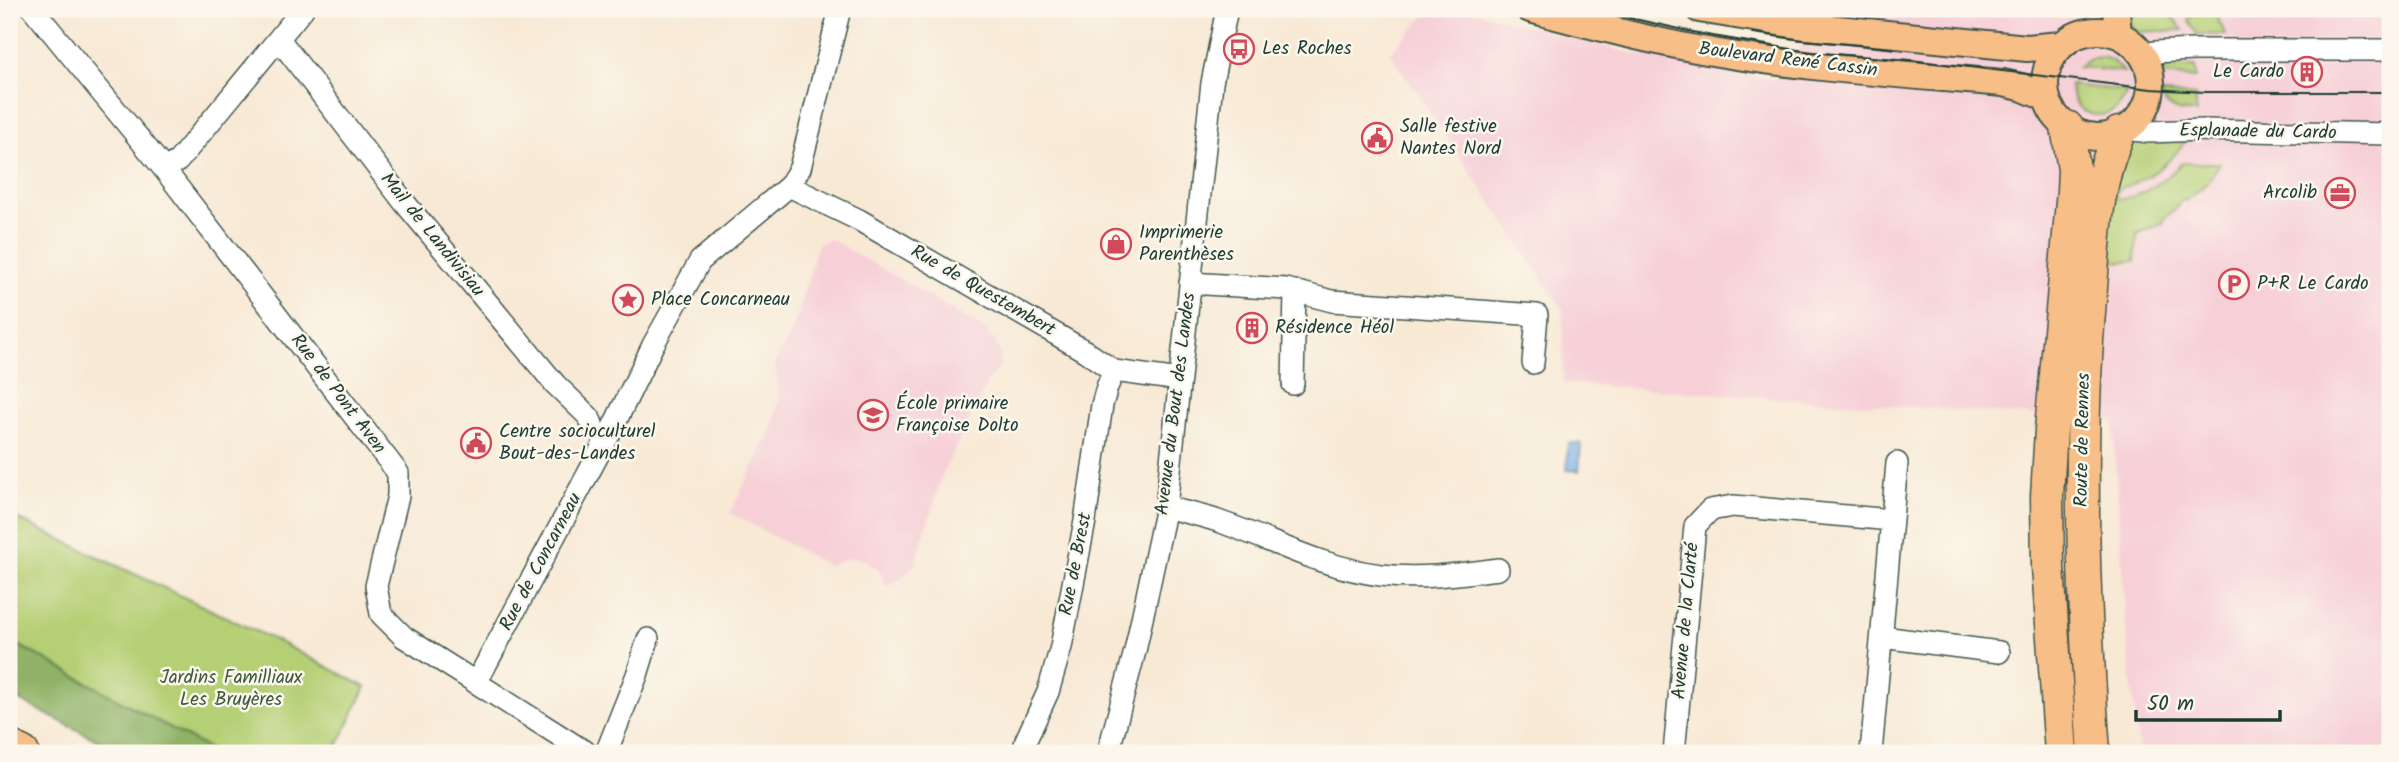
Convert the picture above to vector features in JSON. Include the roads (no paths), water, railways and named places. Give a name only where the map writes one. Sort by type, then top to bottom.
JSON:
[{"type":"highway","name":"Route de Rennes","points":[[2061,753],[2047,528],[2051,429],[2073,191],[2073,156],[2067,127]]},
{"type":"highway","name":"Route de Rennes","points":[[2094,752],[2082,560],[2081,442],[2098,203],[2107,161],[2123,131]]},
{"type":"highway","points":[[2047,753],[2058,722]]},
{"type":"highway","points":[[9,746],[23,753]]},
{"type":"main road","name":"Boulevard René Cassin","points":[[1530,9],[1697,49],[1803,65],[2003,83],[2021,87],[2046,98]]},
{"type":"main road","name":"Boulevard René Cassin","points":[[1699,9],[1797,25],[2013,47],[2050,48],[2061,45]]},
{"type":"main road","points":[[2088,20],[2097,30],[2117,22],[2128,40],[2143,56],[2150,71],[2150,96],[2141,115],[2123,131],[2105,136],[2092,136],[2067,127],[2051,109],[2046,98],[2047,67],[2061,45],[2077,34],[2088,20]]},
{"type":"street","name":"Rue de Pont Aven","points":[[33,9],[164,169],[398,474],[398,496],[376,586],[381,614],[404,637],[587,753]]},
{"type":"street","points":[[164,169],[178,161],[303,9]]},
{"type":"street","name":"Rue de Concarneau","points":[[476,683],[612,429],[653,345],[700,261],[789,186],[800,169],[840,9]]},
{"type":"street","name":"Avenue du Bout des Landes","points":[[1108,753],[1135,651],[1166,508],[1212,83],[1227,9]]},
{"type":"street","name":"Mail de Landivisiau","points":[[279,39],[404,202],[555,384],[589,417],[592,424]]},
{"type":"street","points":[[2143,56],[2154,52],[2193,50],[2390,50]]},
{"type":"street","name":"Esplanade du Cardo","points":[[2123,131],[2226,130],[2390,134]]},
{"type":"street","name":"Rue de Questembert","points":[[789,186],[859,220],[1085,351],[1114,371],[1180,380]]},
{"type":"street","points":[[1190,283],[1286,289],[1332,301],[1537,315],[1533,363]]},
{"type":"street","points":[[1293,384],[1295,291]]},
{"type":"street","name":"Rue de Brest","points":[[1023,753],[1026,740],[1048,692],[1060,647],[1084,521],[1102,405],[1114,371]]},
{"type":"street","points":[[1871,753],[1897,463]]},
{"type":"street","name":"Avenue de la Clarté","points":[[1674,753],[1695,526],[1710,510],[1733,506],[1892,520]]},
{"type":"street","points":[[1166,508],[1218,521],[1305,557],[1369,573],[1420,577],[1498,569]]},
{"type":"street","points":[[1882,638],[1999,652]]},
{"type":"street","points":[[609,748],[648,639]]},
{"type":"water","points":[[1568,443],[1581,443],[1579,471],[1567,470]]},
{"type":"tram line","points":[[1589,9],[1707,35],[1809,52],[1911,60],[2151,89],[2206,92],[2390,92]]},
{"type":"tram line","points":[[1631,9],[1660,15]]},
{"type":"tram line","points":[[1753,33],[1895,48]]},
{"type":"place","name":"Les Roches","points":[[1239,49]]},
{"type":"place","name":"Le Cardo","points":[[2307,72]]},
{"type":"place","name":"Salle festive Nantes Nord","points":[[1377,138]]},
{"type":"place","name":"Arcolib","points":[[2340,193]]},
{"type":"place","name":"Imprimerie Parenthèses","points":[[1116,244]]},
{"type":"place","name":"P+R Le Cardo","points":[[2234,284]]},
{"type":"place","name":"Place Concarneau","points":[[628,300]]},
{"type":"place","name":"Résidence Héol","points":[[1252,328]]},
{"type":"place","name":"École primaire Françoise Dolto","points":[[873,415]]},
{"type":"place","name":"Centre socioculturel Bout-des-Landes","points":[[476,443]]},
{"type":"park label","name":"Jardins Familliaux Les Bruyères","points":[[231,689]]}]
